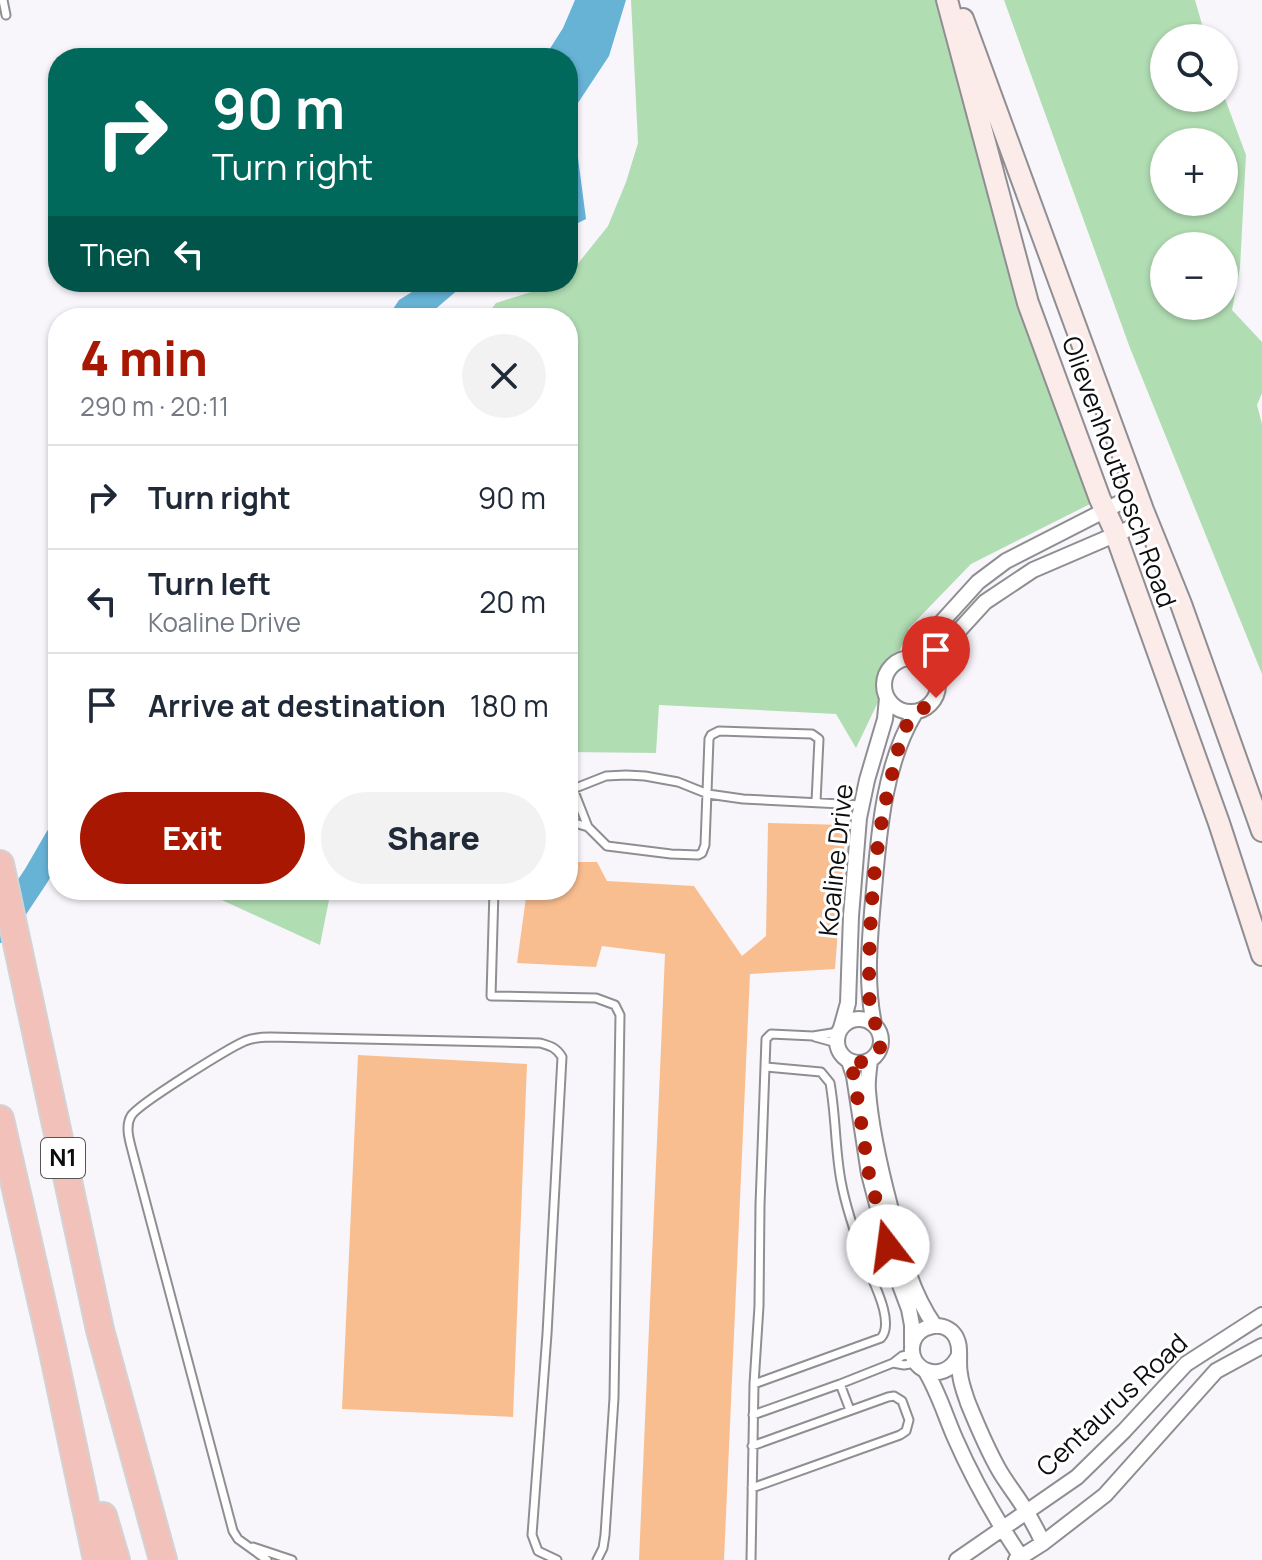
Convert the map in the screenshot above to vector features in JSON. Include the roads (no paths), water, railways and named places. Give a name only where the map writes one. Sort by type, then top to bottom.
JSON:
[{"type":"highway","name":"N1","points":[[0,864],[100,1330],[163,1560]]},
{"type":"highway","name":"N1","points":[[0,1119],[52,1347],[116,1560]]},
{"type":"highway","points":[[52,1347],[97,1560]]},
{"type":"main road","name":"Olievenhoutbosch Road","points":[[947,0],[1028,303],[1214,808],[1262,955]]},
{"type":"main road","name":"Olievenhoutbosch Road","points":[[956,0],[1147,521],[1181,604],[1262,831]]},
{"type":"street","name":"Koaline Drive","points":[[839,1034],[848,1003],[851,916],[861,805],[885,719],[887,698],[884,685],[887,673],[895,663],[909,658],[978,582],[1006,561],[1137,494]]},
{"type":"street","points":[[909,658],[921,659],[932,667],[953,637],[985,602],[1033,570],[1147,521]]},
{"type":"street","name":"Koaline Drive","points":[[874,1024],[869,1001],[877,848],[903,732],[915,713],[927,708],[936,698],[939,685],[932,667]]},
{"type":"street","points":[[887,698],[896,708],[915,713]]},
{"type":"street","points":[[861,805],[884,808]]},
{"type":"street","points":[[861,1018],[874,1024],[881,1044],[870,1060],[856,1063],[843,1056],[839,1034],[847,1022],[861,1018]]},
{"type":"street","points":[[870,1060],[868,1089],[881,1170],[901,1251],[920,1300],[935,1326]]},
{"type":"street","points":[[849,1061],[869,1174],[894,1269],[909,1309],[916,1358],[934,1384],[955,1439],[1018,1558]]},
{"type":"street","name":"Centaurus Road","points":[[957,1560],[1077,1477],[1186,1364],[1262,1315]]},
{"type":"street","points":[[916,1358],[915,1338],[920,1331],[935,1326],[955,1335],[959,1349],[959,1373],[967,1401],[999,1470],[1043,1543]]},
{"type":"street","name":"Centaurus Road","points":[[1018,1558],[1043,1543],[1105,1495],[1216,1371],[1262,1346]]},
{"type":"street","points":[[916,1358],[938,1373],[950,1368],[958,1357]]},
{"type":"lane","points":[[3,0],[6,15]]},
{"type":"lane","points":[[578,805],[588,827],[601,841],[612,847],[702,853],[705,845],[709,739],[719,731],[812,734],[819,739],[816,802]]},
{"type":"lane","points":[[578,787],[606,776],[645,776],[678,782],[708,794],[743,799],[861,805]]},
{"type":"lane","points":[[578,824],[588,827]]},
{"type":"lane","points":[[494,900],[491,996],[596,998],[615,1005],[620,1015],[614,1398],[605,1535],[597,1560]]},
{"type":"lane","points":[[751,1560],[766,1039],[769,1035],[839,1034]]},
{"type":"lane","points":[[267,1560],[233,1531],[128,1127],[134,1112],[237,1045],[254,1038],[308,1037],[540,1043],[556,1048],[562,1057],[532,1535],[538,1551],[557,1560]]},
{"type":"lane","points":[[754,1384],[881,1338],[887,1328],[852,1224],[841,1180],[830,1083],[821,1072],[766,1067]]},
{"type":"lane","points":[[753,1415],[893,1363],[904,1365],[916,1358]]},
{"type":"lane","points":[[840,1384],[850,1410]]},
{"type":"lane","points":[[752,1446],[894,1396],[902,1401],[909,1420],[906,1431],[900,1435],[752,1488]]},
{"type":"lane","points":[[247,1545],[291,1560]]},
{"type":"water","points":[[575,0],[626,0],[609,56],[578,103],[578,48],[550,48]]},
{"type":"water","points":[[578,158],[586,219],[578,223]]},
{"type":"water","points":[[412,292],[455,292],[437,308],[394,308],[399,300]]},
{"type":"waterway","points":[[0,930],[48,855]]}]
